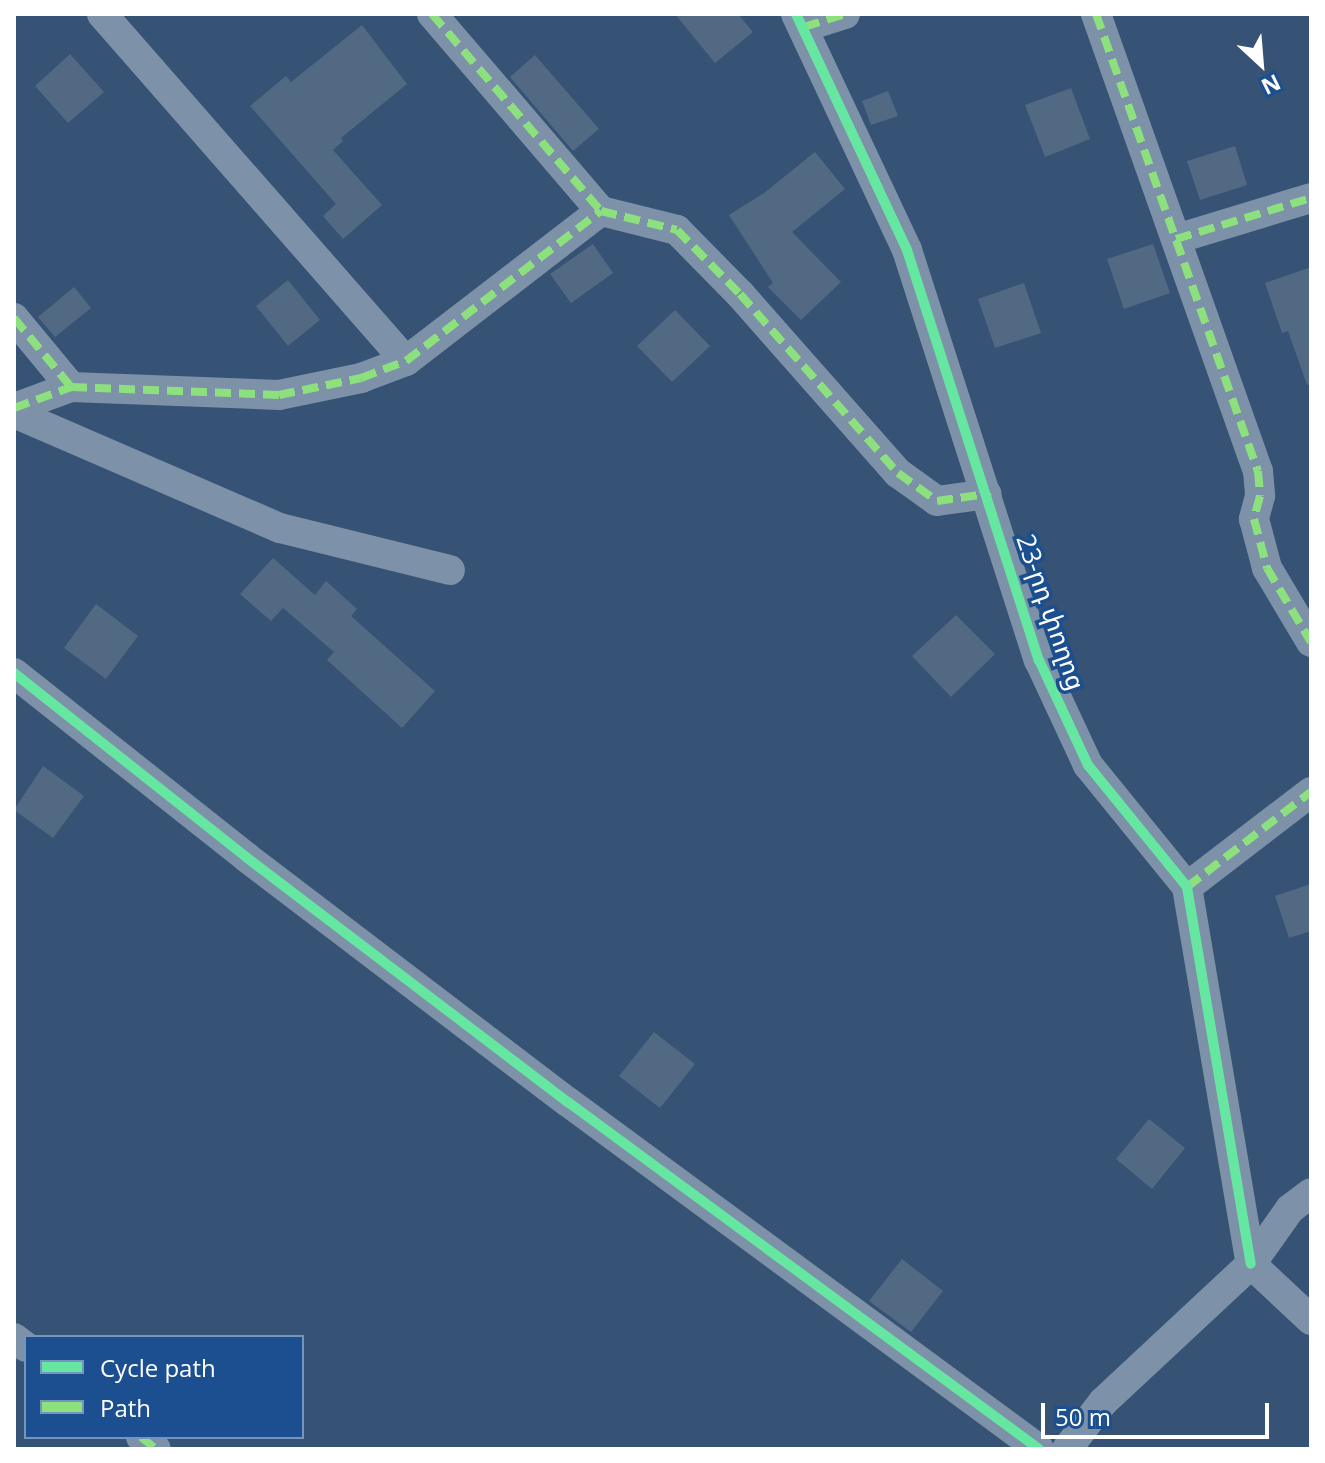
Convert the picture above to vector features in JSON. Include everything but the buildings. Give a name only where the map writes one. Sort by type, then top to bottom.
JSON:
[{"type":"street","points":[[102,14],[406,361]]},
{"type":"street","points":[[432,14],[601,211],[677,230],[740,294],[898,473],[937,501],[987,494]]},
{"type":"street","points":[[800,21],[845,14]]},
{"type":"street","points":[[1096,14],[1258,471],[1260,496],[1254,519],[1267,568],[1311,642]]},
{"type":"street","name":"23-րդ փողոց","points":[[800,21],[907,250],[1039,660],[1088,765],[1187,887],[1251,1264]]},
{"type":"street","points":[[1176,239],[1311,198]]},
{"type":"street","points":[[14,410],[71,387],[279,395],[361,378],[406,361],[601,211]]},
{"type":"street","points":[[14,318],[71,387]]},
{"type":"street","points":[[14,410],[280,528],[450,570]]},
{"type":"street","points":[[14,673],[246,857],[568,1102],[1039,1449]]},
{"type":"street","points":[[1187,887],[1311,792]]},
{"type":"street","points":[[1067,1449],[1103,1402],[1251,1264],[1290,1209],[1311,1193]]},
{"type":"street","points":[[1251,1264],[1311,1320]]},
{"type":"marked path","points":[[432,14],[601,211]]},
{"type":"marked path","points":[[804,27],[845,14]]},
{"type":"marked path","points":[[1096,14],[1258,471],[1260,496],[1254,519],[1267,568],[1311,642]]},
{"type":"marked path","points":[[1176,239],[1311,198]]},
{"type":"marked path","points":[[14,408],[71,387],[279,395],[361,378],[406,361],[601,211],[677,230],[740,294],[898,473],[937,501],[987,494],[988,497]]},
{"type":"marked path","points":[[14,318],[71,387]]},
{"type":"marked path","points":[[1187,887],[1311,792]]},
{"type":"marked path","points":[[144,1439],[156,1449]]},
{"type":"cycle path","points":[[796,14],[907,250],[1039,660],[1088,765],[1187,887],[1251,1264]]},
{"type":"cycle path","points":[[14,673],[246,857],[568,1102],[1039,1449]]}]
